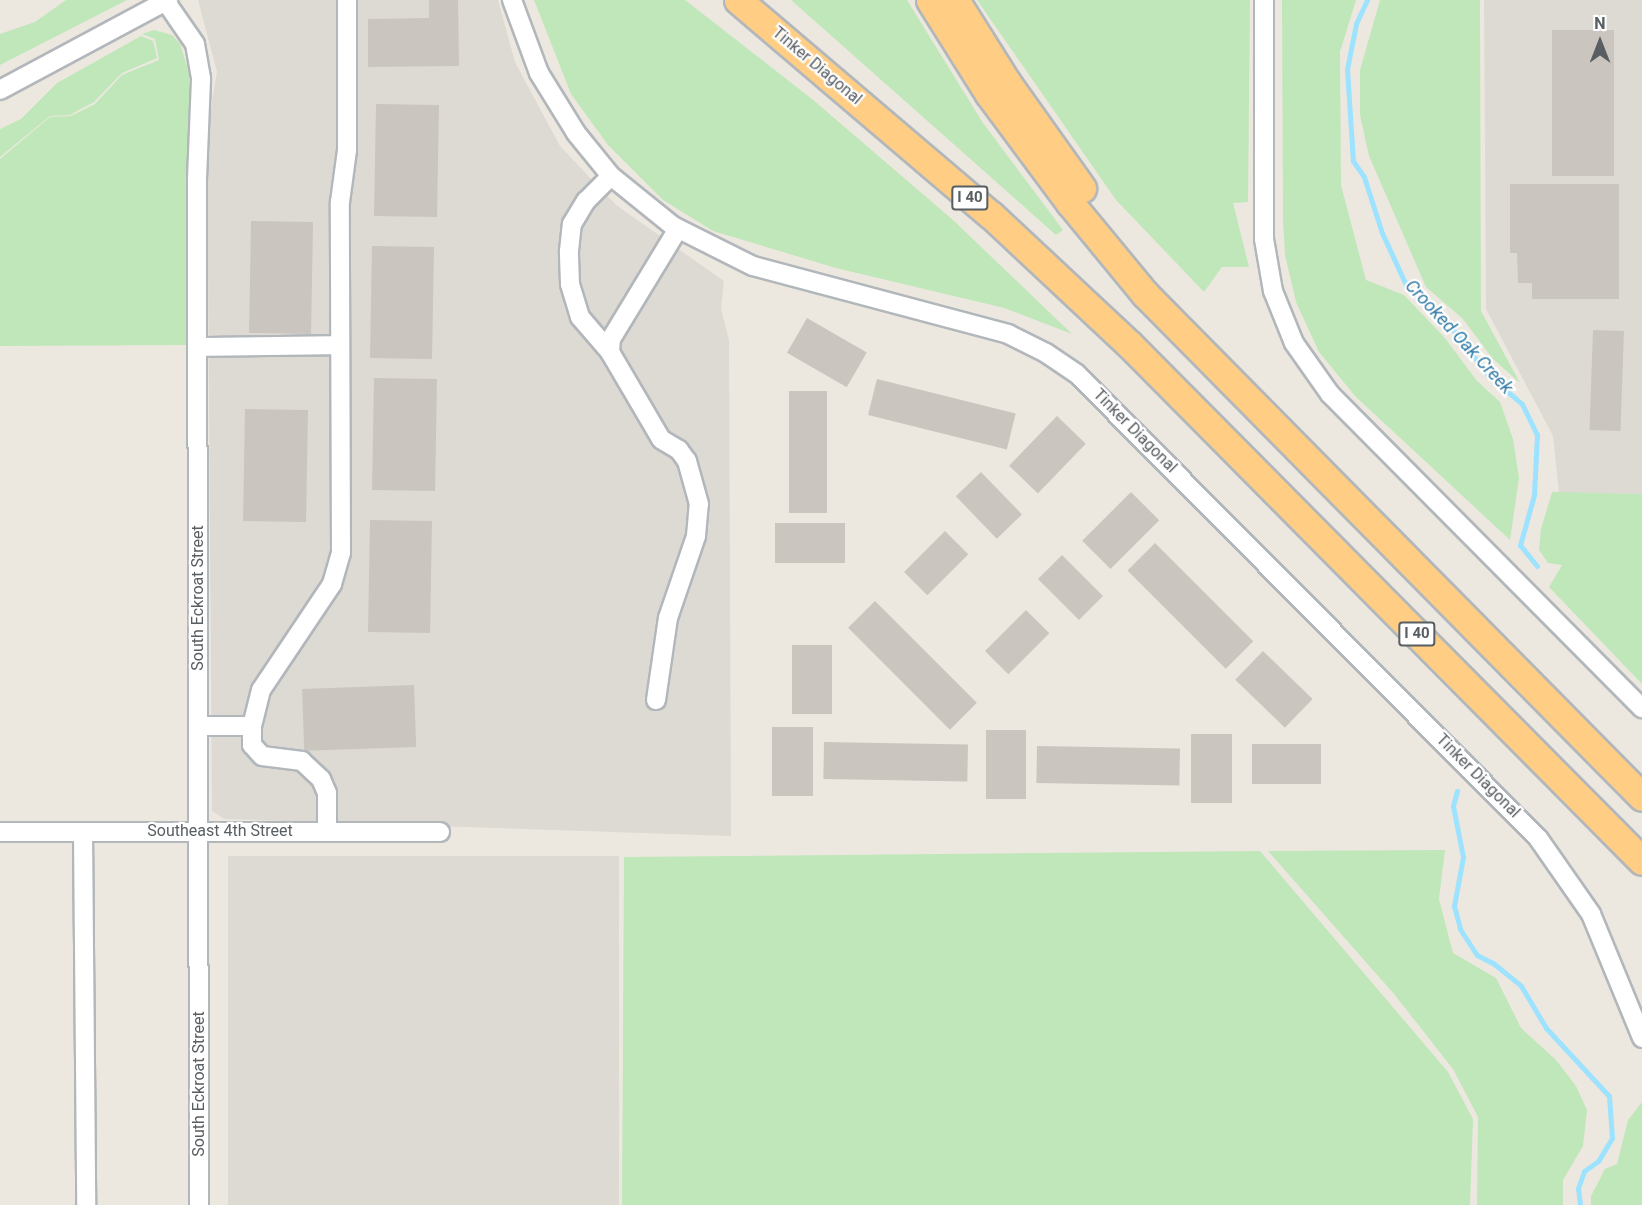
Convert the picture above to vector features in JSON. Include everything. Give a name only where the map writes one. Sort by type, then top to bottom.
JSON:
[{"type":"highway","name":"Tinker Diagonal","points":[[738,0],[991,215],[1129,344],[1642,861]]},
{"type":"highway","name":"I 40","points":[[930,0],[989,94],[1070,203],[1145,294],[1219,365],[1642,796]]},
{"type":"highway","points":[[955,0],[1008,84],[1087,195],[1219,365]]},
{"type":"highway","points":[[1542,696],[1642,785]]},
{"type":"street","points":[[327,831],[327,793],[321,779],[302,761],[262,756],[252,745],[252,726],[261,690],[332,584],[341,553],[340,202],[347,150],[347,0]]},
{"type":"street","name":"Tinker Diagonal","points":[[512,0],[528,49],[553,99],[611,176],[678,229],[727,255],[792,279],[1008,334],[1046,353],[1077,374],[1538,838],[1591,915],[1642,1038]]},
{"type":"street","points":[[1264,0],[1264,239],[1273,291],[1294,342],[1330,394],[1642,708]]},
{"type":"street","points":[[0,90],[167,1]]},
{"type":"street","name":"South Eckroat Street","points":[[167,1],[195,44],[201,79],[197,347],[199,1205]]},
{"type":"street","points":[[611,176],[586,201],[572,224],[569,251],[570,284],[580,317],[610,352],[661,439],[679,450],[687,461],[699,504],[696,536],[668,618],[656,700]]},
{"type":"street","points":[[610,352],[611,339],[678,229]]},
{"type":"street","points":[[197,347],[340,345]]},
{"type":"street","points":[[198,726],[252,726]]},
{"type":"street","name":"Southeast 4th Street","points":[[0,832],[198,829],[440,832]]},
{"type":"street","points":[[83,832],[86,1205]]},
{"type":"shaded area","points":[[198,0],[498,0],[515,62],[560,146],[616,205],[724,281],[721,309],[729,340],[731,836],[224,819],[212,811],[207,130],[217,72]]},
{"type":"shaded area","points":[[1484,0],[1642,0],[1642,494],[1559,493],[1553,436],[1486,309]]},
{"type":"shaded area","points":[[228,856],[619,856],[619,1205],[228,1205]]},
{"type":"green space","points":[[66,0],[127,0],[0,65],[0,34],[35,22]]},
{"type":"green space","points":[[534,0],[685,0],[812,99],[953,220],[1072,334],[1004,308],[836,268],[713,231],[663,200],[608,145],[571,94]]},
{"type":"green space","points":[[791,0],[907,0],[983,123],[1063,230],[1056,235]]},
{"type":"green space","points":[[977,0],[1250,0],[1248,202],[1233,203],[1249,267],[1222,267],[1204,292],[1116,200]]},
{"type":"green space","points":[[1282,0],[1356,0],[1340,52],[1341,185],[1366,280],[1404,295],[1445,338],[1477,381],[1500,402],[1513,439],[1519,478],[1510,540],[1355,396],[1319,352],[1296,302],[1285,255],[1283,220]]},
{"type":"green space","points":[[1380,0],[1480,0],[1481,311],[1520,383],[1493,359],[1463,319],[1426,287],[1369,156],[1360,115],[1360,70]]},
{"type":"green space","points":[[154,30],[172,35],[180,44],[189,72],[190,345],[0,346],[0,159],[50,117],[71,116],[95,104],[122,75],[159,60],[155,39],[142,34]]},
{"type":"green space","points":[[141,36],[153,41],[157,58],[122,73],[94,102],[70,115],[50,116],[0,157],[0,129],[21,119],[57,83]]},
{"type":"green space","points":[[1552,492],[1642,494],[1642,684],[1549,587],[1562,565],[1548,563],[1539,550],[1541,529]]},
{"type":"green space","points":[[1445,850],[1439,899],[1453,953],[1496,978],[1521,1028],[1556,1060],[1576,1086],[1587,1110],[1583,1146],[1563,1180],[1563,1205],[1477,1205],[1478,1117],[1453,1069],[1394,994],[1268,851]]},
{"type":"green space","points":[[1260,851],[1448,1072],[1473,1119],[1470,1205],[622,1205],[624,857]]},
{"type":"green space","points":[[1642,1102],[1642,1205],[1591,1205],[1591,1196],[1605,1169],[1617,1164],[1628,1120]]},
{"type":"building","points":[[429,0],[458,0],[459,66],[368,67],[368,19],[429,18]]},
{"type":"building","points":[[1552,30],[1614,30],[1614,176],[1552,176]]},
{"type":"building","points":[[376,104],[439,105],[437,217],[374,216]]},
{"type":"building","points":[[1510,184],[1619,184],[1619,299],[1532,299],[1532,283],[1518,283],[1517,253],[1510,253]]},
{"type":"building","points":[[251,221],[313,222],[311,334],[249,333]]},
{"type":"building","points":[[372,246],[434,247],[432,359],[370,358]]},
{"type":"building","points":[[807,318],[867,352],[847,387],[787,353]]},
{"type":"building","points":[[1593,330],[1624,331],[1620,431],[1590,430]]},
{"type":"building","points":[[374,378],[437,379],[435,491],[372,490]]},
{"type":"building","points":[[877,379],[1016,414],[1007,449],[868,415]]},
{"type":"building","points":[[789,391],[827,391],[827,513],[789,513]]},
{"type":"building","points":[[245,409],[308,410],[306,522],[243,521]]},
{"type":"building","points":[[1057,416],[1086,444],[1038,493],[1009,466]]},
{"type":"building","points":[[981,472],[1022,514],[997,539],[956,496]]},
{"type":"building","points":[[1131,492],[1159,520],[1110,569],[1082,541]]},
{"type":"building","points":[[370,520],[432,521],[430,633],[368,632]]},
{"type":"building","points":[[775,523],[845,523],[845,563],[775,563]]},
{"type":"building","points":[[945,531],[968,554],[927,595],[904,572]]},
{"type":"building","points":[[1155,543],[1253,641],[1226,669],[1127,571]]},
{"type":"building","points":[[1062,555],[1103,596],[1079,620],[1038,579]]},
{"type":"building","points":[[875,601],[977,703],[950,730],[848,628]]},
{"type":"building","points":[[1026,610],[1049,633],[1008,674],[985,651]]},
{"type":"building","points":[[792,645],[832,645],[832,714],[792,714]]},
{"type":"building","points":[[1263,651],[1313,699],[1285,728],[1235,680]]},
{"type":"building","points":[[414,685],[416,747],[304,751],[302,689]]},
{"type":"building","points":[[772,727],[813,727],[813,796],[772,796]]},
{"type":"building","points":[[986,730],[1026,730],[1026,799],[986,799]]},
{"type":"building","points":[[1191,734],[1232,734],[1232,803],[1191,803]]},
{"type":"building","points":[[824,742],[968,745],[967,782],[823,779]]},
{"type":"building","points":[[1252,744],[1321,744],[1321,784],[1252,784]]},
{"type":"building","points":[[1037,746],[1180,748],[1179,785],[1036,783]]},
{"type":"waterway","name":"Crooked Oak Creek","points":[[1367,0],[1356,24],[1347,69],[1353,161],[1364,177],[1382,233],[1407,287],[1445,319],[1487,374],[1522,404],[1537,435],[1534,495],[1520,545],[1537,566]]},
{"type":"waterway","name":"Crooked Oak Creek","points":[[1457,791],[1453,806],[1463,857],[1454,906],[1460,929],[1477,955],[1493,963],[1521,986],[1546,1028],[1609,1096],[1612,1138],[1598,1161],[1584,1171],[1578,1188],[1580,1205]]}]
